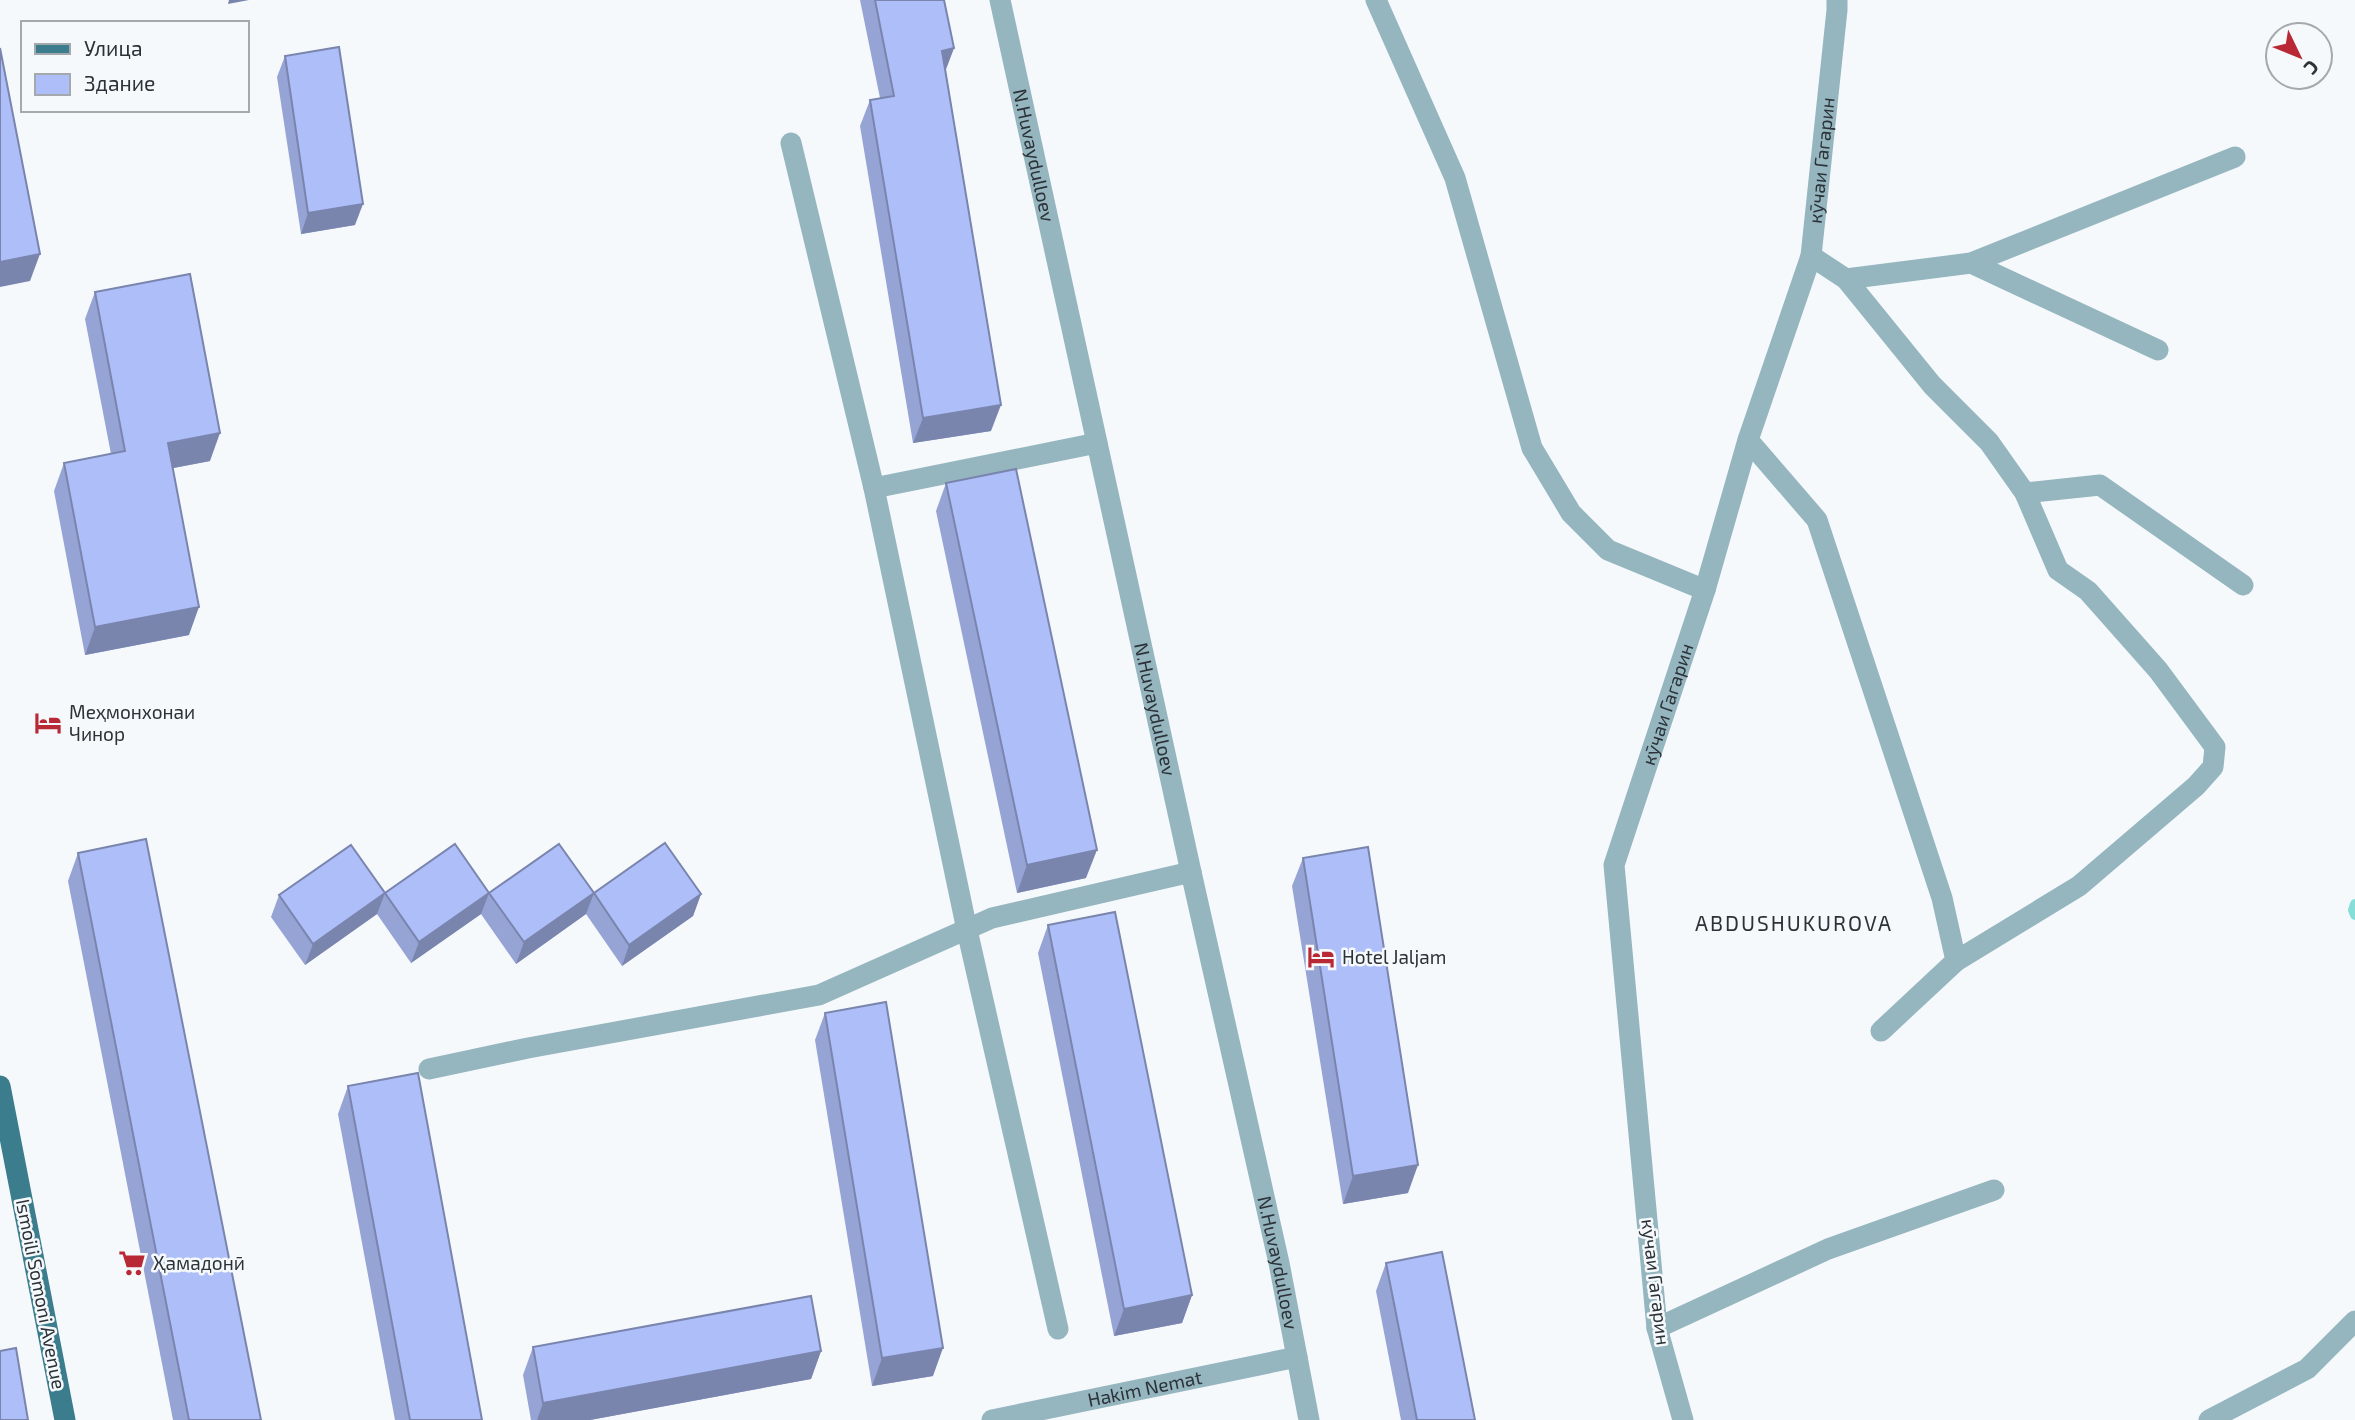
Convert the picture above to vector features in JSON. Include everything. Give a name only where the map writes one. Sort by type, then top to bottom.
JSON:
[{"type":"main road","name":"Ismoili Somoni Avenue","points":[[0,1086],[65,1420]]},
{"type":"street","name":"N.Huvaydulloev","points":[[1000,0],[1279,1263],[1309,1420]]},
{"type":"street","points":[[1376,0],[1455,178],[1532,448],[1571,513],[1608,550],[1705,590]]},
{"type":"street","name":"кӯчаи Гагарин","points":[[1683,1420],[1657,1328],[1614,865],[1705,590],[1748,440],[1811,256],[1836,0]]},
{"type":"street","points":[[791,143],[874,488],[967,930],[1058,1329]]},
{"type":"street","points":[[1846,279],[1971,263],[2235,157]]},
{"type":"street","points":[[1811,256],[1846,279],[1932,385],[1989,442],[2025,494],[2058,570],[2088,591],[2158,670],[2215,747],[2213,767],[2187,794],[2079,886],[1955,961],[1881,1031]]},
{"type":"street","points":[[1971,263],[2158,350]]},
{"type":"street","points":[[1748,440],[1817,520],[1942,898],[1955,961]]},
{"type":"street","points":[[874,488],[1097,443]]},
{"type":"street","points":[[2025,494],[2100,485],[2243,585]]},
{"type":"street","points":[[429,1069],[528,1048],[819,995],[992,918],[1191,872]]},
{"type":"street","points":[[1657,1328],[1828,1249],[1994,1190]]},
{"type":"street","points":[[2210,1420],[2307,1369],[2355,1321]]},
{"type":"street","name":"Hakim Nemat","points":[[992,1420],[1297,1357]]},
{"type":"building","points":[[875,0],[944,0],[954,48],[942,51],[1001,405],[923,418],[870,100],[894,96]]},
{"type":"building","points":[[339,47],[363,204],[308,213],[285,56]]},
{"type":"building","points":[[0,48],[40,254],[0,262]]},
{"type":"building","points":[[190,274],[220,433],[168,443],[199,607],[95,627],[64,463],[125,451],[95,292]]},
{"type":"building","points":[[1016,469],[1097,850],[1027,865],[946,483]]},
{"type":"building","points":[[146,839],[261,1420],[189,1420],[78,853]]},
{"type":"building","points":[[665,843],[701,894],[629,945],[594,893]]},
{"type":"building","points":[[455,844],[489,893],[419,942],[385,893]]},
{"type":"building","points":[[559,844],[594,893],[524,942],[489,893]]},
{"type":"building","points":[[351,845],[385,893],[313,944],[279,895]]},
{"type":"building","points":[[1368,847],[1418,1165],[1353,1176],[1303,858]]},
{"type":"building","points":[[1115,912],[1192,1295],[1124,1309],[1048,925]]},
{"type":"building","points":[[886,1002],[943,1348],[882,1358],[825,1013]]},
{"type":"building","points":[[418,1073],[482,1420],[410,1420],[348,1086]]},
{"type":"building","points":[[1442,1252],[1475,1420],[1417,1420],[1386,1263]]},
{"type":"building","points":[[811,1296],[821,1351],[543,1403],[533,1347]]},
{"type":"building","points":[[16,1348],[28,1420],[0,1420],[0,1351]]},
{"type":"waterway","points":[[2355,904],[2355,915]]},
{"type":"place","name":"Меҳмонхонаи Чинор","points":[[48,723]]},
{"type":"place","name":"Hotel Jaljam","points":[[1321,957]]},
{"type":"place","name":"Ҳамадонӣ","points":[[132,1263]]},
{"type":"district","name":"ABDUSHUKUROVA","points":[[1794,924]]}]
